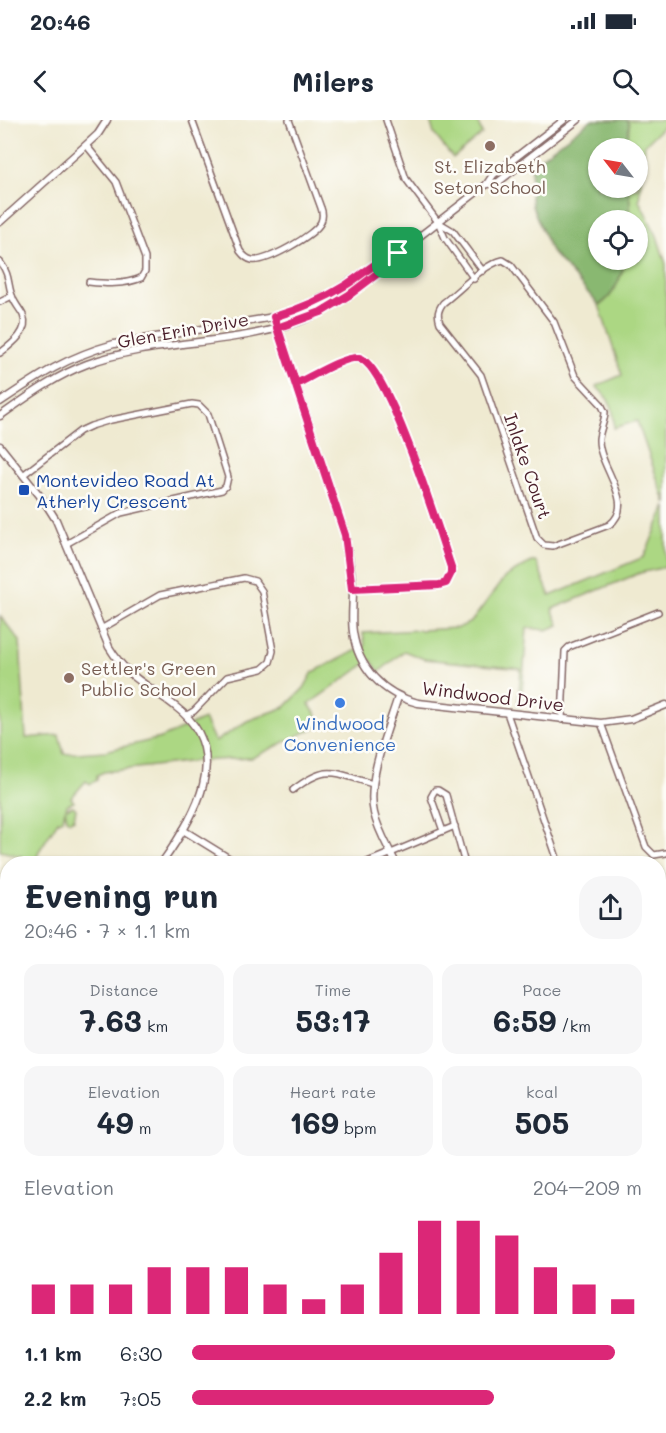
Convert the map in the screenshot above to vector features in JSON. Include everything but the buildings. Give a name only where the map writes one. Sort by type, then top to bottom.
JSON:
[{"type":"street","points":[[0,222],[98,134],[107,120]]},
{"type":"street","points":[[192,120],[240,251],[252,260],[260,260],[302,240],[320,224],[322,219],[321,208],[289,120]]},
{"type":"street","points":[[386,120],[406,179],[438,222],[444,238],[474,279]]},
{"type":"street","name":"Glen Erin Drive","points":[[0,402],[52,368],[77,355],[114,344],[274,317],[317,301],[388,256],[398,253],[487,184],[493,174],[564,120]]},
{"type":"street","name":"Glen Erin Drive","points":[[487,184],[497,183],[578,120]]},
{"type":"street","points":[[546,134],[551,141]]},
{"type":"street","points":[[86,145],[116,182],[145,262],[141,278],[134,281],[111,285],[89,282]]},
{"type":"street","points":[[438,222],[453,231],[483,271]]},
{"type":"street","name":"Glen Erin Drive","points":[[0,416],[56,379],[86,364],[277,328],[309,318],[334,304],[394,261],[398,253]]},
{"type":"street","name":"Inlake Court","points":[[503,260],[511,265],[554,322],[575,376],[605,411],[599,438],[601,453],[621,507],[616,520],[609,525],[553,546],[544,545],[537,538],[481,375],[440,323],[438,316],[443,303],[474,279],[496,262],[503,260]]},
{"type":"street","points":[[0,262],[6,270],[12,296],[23,316],[23,331],[0,353]]},
{"type":"street","points":[[0,302],[12,296]]},
{"type":"street","name":"Windwood Drive","points":[[274,317],[345,535],[352,589],[352,630],[359,654],[376,681],[398,697],[418,703],[562,720],[601,723],[631,719],[666,705]]},
{"type":"street","points":[[296,384],[346,359],[359,358],[368,364],[399,417],[451,567],[446,583],[439,585],[352,589]]},
{"type":"street","points":[[23,475],[80,431],[99,423],[192,404],[199,405],[208,414],[228,477],[226,486],[222,490],[121,513],[66,544]]},
{"type":"street","points":[[0,446],[51,510],[109,647],[126,671],[187,715],[196,729],[204,749],[206,771],[200,799],[166,856]]},
{"type":"street","points":[[101,629],[151,600],[171,592],[244,578],[255,581],[262,591],[273,651],[270,662],[262,669],[227,677],[194,711],[187,715]]},
{"type":"street","points":[[562,720],[566,651],[571,646],[658,612]]},
{"type":"street","points":[[392,856],[374,813],[373,784],[398,697]]},
{"type":"street","points":[[507,712],[556,856]]},
{"type":"street","points":[[601,723],[646,847],[654,855],[666,853]]},
{"type":"street","points":[[292,790],[309,777],[324,772],[373,784]]},
{"type":"street","points":[[443,831],[431,801],[435,790],[446,795],[463,856]]},
{"type":"street","points":[[384,856],[455,826]]},
{"type":"street","points":[[183,830],[225,856]]},
{"type":"green space","points":[[430,120],[477,120],[482,134],[453,158],[434,134]]},
{"type":"green space","points":[[591,120],[628,120],[628,138],[588,138],[588,198],[629,198],[630,203],[629,210],[588,210],[588,270],[622,270],[613,291],[599,305],[551,251],[532,206],[530,191],[532,164]]},
{"type":"green space","points":[[628,120],[666,120],[666,124],[648,141],[648,138],[628,138]]},
{"type":"green space","points":[[629,198],[639,198],[644,210],[629,210]]},
{"type":"green space","points":[[648,218],[657,236],[666,264],[666,504],[637,421],[614,428],[611,405],[596,386],[622,375],[599,305],[609,297],[622,270],[648,270]]},
{"type":"green space","points":[[666,506],[666,567],[640,573],[552,609],[559,625],[547,630],[527,628],[521,705],[518,705],[521,669],[424,659],[404,651],[379,672],[371,660],[309,704],[322,724],[252,758],[195,761],[104,772],[97,775],[97,780],[90,784],[86,781],[71,798],[74,802],[67,805],[66,809],[73,806],[76,809],[74,819],[70,821],[67,819],[65,810],[63,819],[58,821],[37,856],[21,856],[0,851],[0,616],[20,641],[26,738],[59,735],[64,754],[105,751],[161,738],[204,719],[215,742],[247,721],[285,707],[304,688],[313,672],[365,646],[363,633],[458,628],[471,622],[505,577],[531,562],[536,562],[550,596],[644,557]]},
{"type":"place","name":"St. Elizabeth Seton School","points":[[490,146]]},
{"type":"place","name":"Montevideo Road At Atherly Crescent","points":[[24,490]]},
{"type":"place","name":"Settler's Green Public School","points":[[69,678]]},
{"type":"place","name":"Windwood Convenience","points":[[340,703]]},
{"type":"route","points":[[398,253],[388,256],[317,301],[274,317],[277,328],[296,384],[346,359],[359,358],[368,364],[395,407],[451,567],[446,583],[439,585],[352,589],[345,535],[277,328],[309,318],[349,295],[394,261],[398,253]]}]
